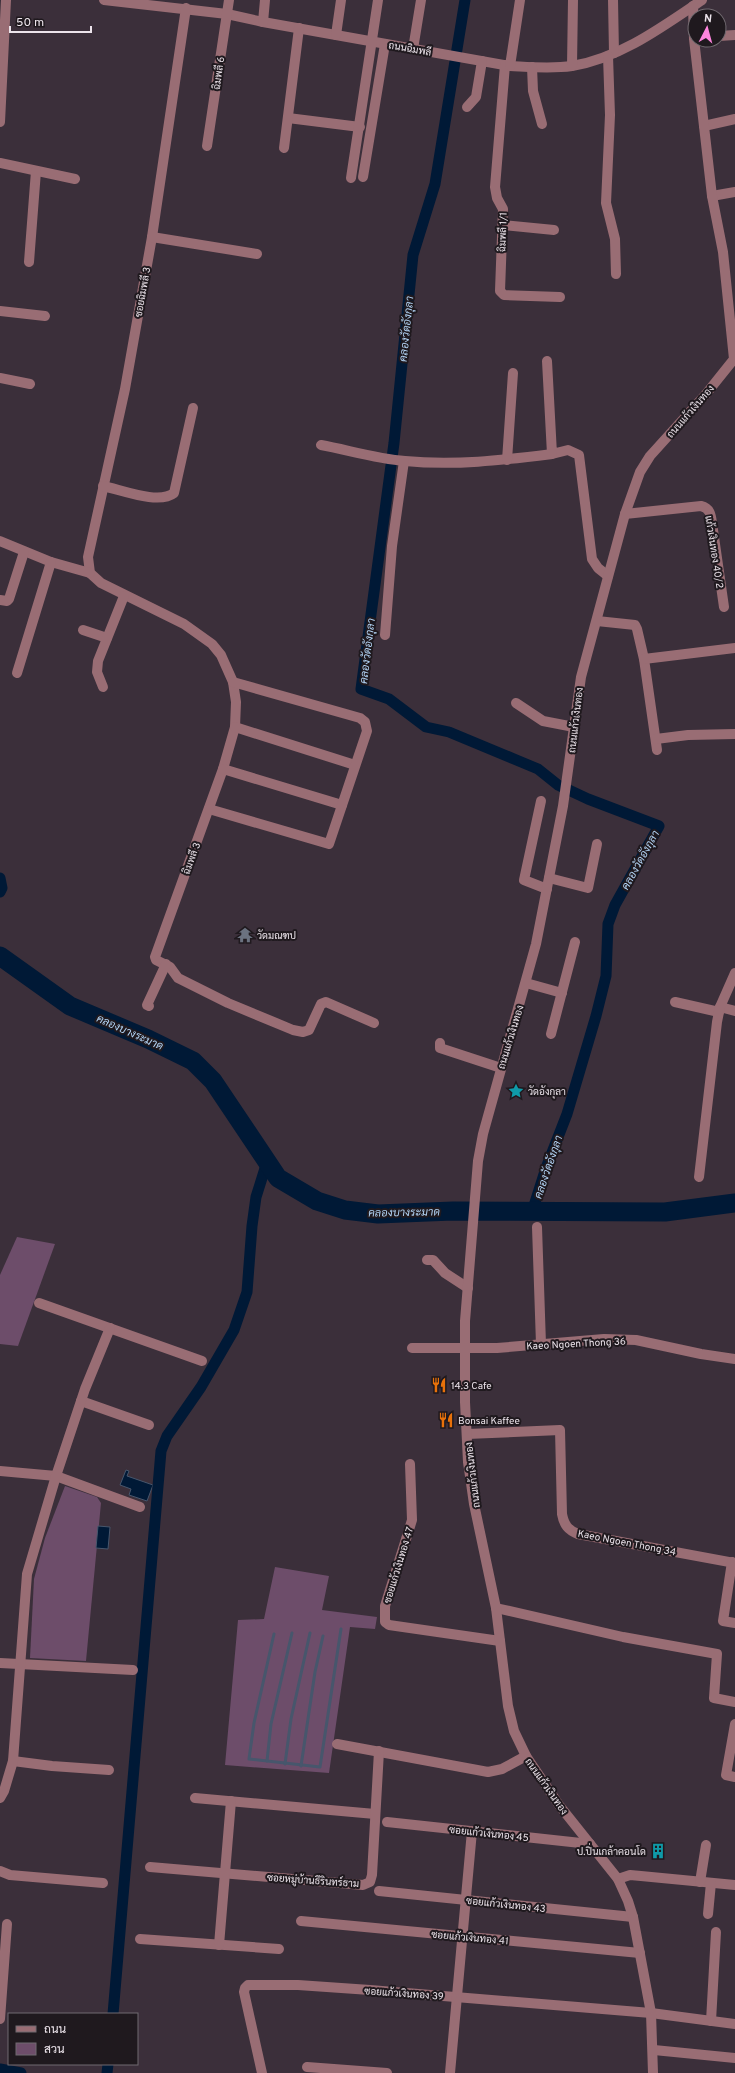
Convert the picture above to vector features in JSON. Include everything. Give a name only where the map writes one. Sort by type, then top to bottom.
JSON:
[{"type":"street","points":[[0,122],[6,0]]},
{"type":"street","name":"ถนนฉิมพลี","points":[[104,0],[191,6],[262,22],[508,66],[532,67],[572,66],[611,55],[702,0]]},
{"type":"street","name":"ฉิมพลี 6","points":[[208,146],[228,0]]},
{"type":"street","points":[[262,22],[265,0]]},
{"type":"street","points":[[336,35],[341,0]]},
{"type":"street","points":[[351,178],[360,127],[378,0]]},
{"type":"street","points":[[413,49],[421,0]]},
{"type":"street","name":"ฉิมพลี 1/1","points":[[520,0],[508,66],[495,187],[497,198],[504,210],[500,291],[502,294],[560,297]]},
{"type":"street","points":[[572,66],[573,0]]},
{"type":"street","points":[[613,0],[606,204],[615,239],[616,274]]},
{"type":"street","name":"ซอยฉิมพลี 3","points":[[90,573],[88,565],[90,543],[124,388],[152,237],[191,6]]},
{"type":"street","points":[[284,148],[299,28]]},
{"type":"street","points":[[363,177],[385,44]]},
{"type":"street","name":"ถนนแก้วเงินทอง","points":[[653,2073],[654,2050],[651,2013],[633,1917],[618,1879],[559,1805],[526,1756],[514,1731],[508,1706],[496,1608],[474,1504],[468,1462],[464,1348],[469,1264],[478,1161],[483,1134],[526,983],[547,889],[566,791],[581,677],[608,576],[625,514],[640,472],[650,456],[734,361],[734,338],[723,252],[712,196],[696,48]]},
{"type":"street","points":[[468,108],[476,96],[482,61]]},
{"type":"street","points":[[532,67],[533,91],[542,124]]},
{"type":"street","points":[[288,118],[360,127]]},
{"type":"street","points":[[704,126],[735,119]]},
{"type":"street","points":[[0,163],[75,179]]},
{"type":"street","points":[[29,262],[36,171]]},
{"type":"street","points":[[712,196],[735,192]]},
{"type":"street","points":[[503,225],[554,230]]},
{"type":"street","points":[[152,237],[257,254]]},
{"type":"street","points":[[0,311],[45,316]]},
{"type":"street","points":[[547,361],[552,454]]},
{"type":"street","points":[[507,460],[513,373]]},
{"type":"street","points":[[0,378],[30,384]]},
{"type":"street","points":[[103,486],[158,499],[168,498],[174,493],[193,408]]},
{"type":"street","points":[[321,445],[396,460],[450,464],[507,460],[552,454],[568,450],[579,455],[592,559],[598,568],[608,576]]},
{"type":"street","points":[[385,635],[392,546],[396,460]]},
{"type":"street","name":"แก้วเงินทอง 40/2","points":[[625,514],[700,506],[706,507],[710,512],[712,523],[724,607]]},
{"type":"street","points":[[0,541],[51,562],[90,573]]},
{"type":"street","points":[[0,600],[7,601],[9,599],[24,552]]},
{"type":"street","points":[[17,673],[51,562]]},
{"type":"street","name":"ฉิมพลี 3","points":[[90,573],[100,583],[184,624],[212,644],[221,655],[233,682],[236,702],[235,727],[209,809],[156,952],[156,960],[166,964],[172,969],[174,975],[178,978],[228,1002],[293,1030],[303,1032],[309,1030],[321,1004],[326,1002],[374,1023]]},
{"type":"street","points":[[103,688],[97,668],[124,596]]},
{"type":"street","points":[[597,621],[635,625],[644,659],[657,744],[688,735],[735,734]]},
{"type":"street","points":[[84,630],[107,638]]},
{"type":"street","points":[[644,659],[735,648]]},
{"type":"street","points":[[209,809],[327,844],[330,843],[367,731],[365,722],[360,718],[233,682]]},
{"type":"street","points":[[516,703],[543,721],[574,727]]},
{"type":"street","points":[[235,727],[355,765]]},
{"type":"street","points":[[222,769],[342,805]]},
{"type":"street","points":[[541,801],[524,880],[547,889]]},
{"type":"street","points":[[549,878],[588,888],[597,844]]},
{"type":"street","points":[[551,1034],[575,942]]},
{"type":"street","points":[[149,1006],[147,1005],[166,964]]},
{"type":"street","points":[[699,1177],[719,1009],[735,973]]},
{"type":"street","points":[[526,983],[562,993]]},
{"type":"street","points":[[675,1002],[735,1011]]},
{"type":"street","points":[[440,1043],[440,1048],[501,1068]]},
{"type":"street","points":[[538,1227],[541,1344]]},
{"type":"street","points":[[427,1260],[434,1260],[445,1273],[468,1288]]},
{"type":"street","points":[[39,1303],[202,1361]]},
{"type":"street","points":[[0,1798],[4,1791],[13,1761],[27,1574],[56,1476],[81,1401],[110,1328]]},
{"type":"street","name":"Kaeo Ngoen Thong 36","points":[[412,1348],[464,1348],[604,1339],[636,1340],[701,1354],[735,1359]]},
{"type":"street","points":[[81,1401],[149,1426]]},
{"type":"street","name":"Kaeo Ngoen Thong 34","points":[[467,1434],[560,1430],[562,1514],[568,1528],[578,1534],[733,1562]]},
{"type":"street","name":"ซอยแก้วเงินทอง 47","points":[[410,1464],[412,1520],[385,1606],[385,1622],[390,1625],[500,1641]]},
{"type":"street","points":[[0,1471],[56,1476],[140,1507]]},
{"type":"street","points":[[733,1562],[723,1621],[735,1623]]},
{"type":"street","points":[[496,1608],[623,1636],[717,1654],[714,1698],[735,1702]]},
{"type":"street","points":[[0,1663],[45,1664],[133,1670]]},
{"type":"street","points":[[735,1724],[726,1775],[735,1777]]},
{"type":"street","points":[[337,1744],[488,1772],[502,1769],[526,1756]]},
{"type":"street","name":"ซอยหมู่บ้านธีรินทร์ธาม","points":[[150,1867],[363,1885],[370,1882],[372,1875],[378,1751]]},
{"type":"street","points":[[13,1761],[52,1766],[109,1770]]},
{"type":"street","points":[[195,1798],[375,1814]]},
{"type":"street","points":[[219,1945],[231,1801]]},
{"type":"street","name":"ซอยแก้วเงินทอง 45","points":[[387,1822],[590,1844]]},
{"type":"street","points":[[450,2073],[472,1831]]},
{"type":"street","points":[[700,1882],[706,1845]]},
{"type":"street","points":[[0,1871],[10,1875],[103,1883]]},
{"type":"street","points":[[618,1879],[630,1875],[735,1885]]},
{"type":"street","points":[[708,1914],[711,1883]]},
{"type":"street","name":"ซอยแก้วเงินทอง 43","points":[[379,1890],[633,1917]]},
{"type":"street","name":"ซอยแก้วเงินทอง 41","points":[[301,1921],[640,1953]]},
{"type":"street","points":[[0,2020],[7,1924]]},
{"type":"street","points":[[711,2021],[716,1932]]},
{"type":"street","points":[[140,1940],[279,1949]]},
{"type":"street","name":"ซอยแก้วเงินทอง 39","points":[[262,2073],[244,1992],[248,1985],[305,1986],[457,1997],[651,2013],[735,2024]]},
{"type":"street","points":[[654,2050],[735,2058]]},
{"type":"street","points":[[306,2067],[387,2073]]},
{"type":"green space","points":[[17,1237],[55,1244],[18,1346],[0,1344],[0,1275]]},
{"type":"green space","points":[[65,1486],[97,1497],[101,1503],[86,1661],[30,1658],[34,1579],[45,1538]]},
{"type":"green space","points":[[275,1567],[329,1576],[322,1610],[377,1617],[375,1629],[350,1627],[329,1773],[225,1765],[238,1620],[264,1619]]},
{"type":"water","points":[[126,1470],[129,1471],[127,1476],[153,1485],[147,1501],[129,1495],[131,1489],[120,1485]]},
{"type":"water","points":[[98,1526],[110,1527],[108,1549],[96,1548]]},
{"type":"waterway","name":"คลองวัดอังกุลา","points":[[465,0],[435,184],[413,255],[394,443],[361,689],[389,699],[426,727],[449,732],[538,769],[558,785],[588,799],[659,826],[615,905],[608,924],[606,976],[596,1016],[567,1114],[546,1168],[532,1212]]},
{"type":"waterway","points":[[0,878],[2,888],[0,892]]},
{"type":"waterway","name":"คลองบางระมาด","points":[[0,956],[70,1006],[148,1039],[193,1061],[213,1081],[278,1178],[317,1201],[345,1210],[378,1214],[453,1211],[665,1212],[735,1203]]},
{"type":"waterway","points":[[113,2013],[161,1451],[167,1436],[201,1387],[234,1330],[247,1292],[252,1226],[256,1197],[267,1162]]},
{"type":"waterway","points":[[274,1634],[254,1723],[249,1759],[320,1767],[341,1629]]},
{"type":"waterway","points":[[267,1761],[271,1724],[292,1633]]},
{"type":"waterway","points":[[285,1764],[291,1719],[310,1633]]},
{"type":"waterway","points":[[301,1766],[315,1672],[323,1636]]},
{"type":"waterway","points":[[107,2073],[108,2065]]},
{"type":"waterway","points":[[0,2069],[21,2073]]},
{"type":"place","name":"วัดมณฑป","points":[[245,935]]},
{"type":"place","name":"วัดอังกุลา","points":[[516,1091]]},
{"type":"place","name":"14.3 Cafe","points":[[439,1385]]},
{"type":"place","name":"Bonsai Kaffee","points":[[446,1420]]},
{"type":"place","name":"ป.ปิ่นเกล้าคอนโด","points":[[658,1851]]}]
